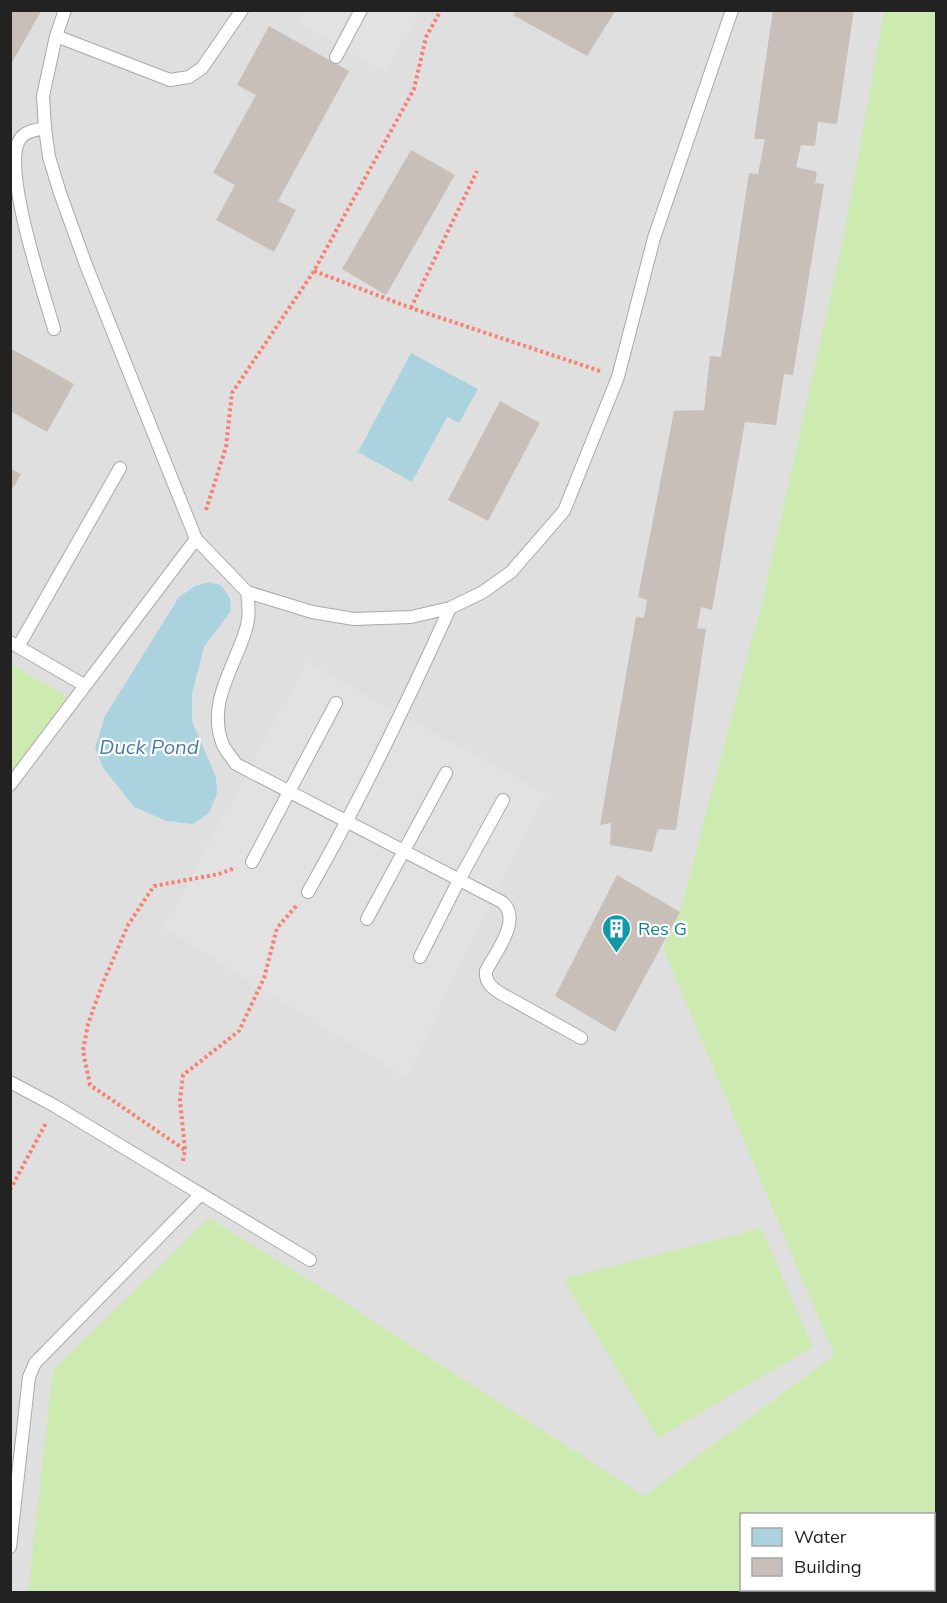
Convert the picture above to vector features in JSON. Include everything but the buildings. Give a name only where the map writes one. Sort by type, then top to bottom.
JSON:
[{"type":"lane","points":[[65,10],[56,36],[43,96],[49,157],[67,213],[196,539],[247,592],[312,612],[354,619],[411,617],[450,608],[483,592],[511,572],[564,511],[618,377],[654,238],[732,10]]},
{"type":"lane","points":[[56,36],[170,81],[189,77],[202,68],[242,10]]},
{"type":"lane","points":[[336,57],[361,10]]},
{"type":"lane","points":[[45,128],[31,131],[20,139],[15,152],[14,172],[17,196],[54,329]]},
{"type":"lane","points":[[84,685],[14,644],[120,468]]},
{"type":"lane","points":[[10,785],[196,539]]},
{"type":"lane","points":[[247,592],[249,610],[246,628],[223,685],[218,716],[223,745],[236,764],[502,902],[509,912],[509,928],[486,971],[486,978],[491,987],[581,1038]]},
{"type":"lane","points":[[308,892],[347,823],[405,707],[450,608]]},
{"type":"lane","points":[[252,862],[336,703]]},
{"type":"lane","points":[[367,919],[446,773]]},
{"type":"lane","points":[[420,957],[502,800]]},
{"type":"lane","points":[[10,1082],[55,1106],[310,1260]]},
{"type":"lane","points":[[10,1547],[29,1377],[35,1363],[201,1194]]},
{"type":"path","points":[[196,539],[226,447],[232,393],[314,271],[414,89],[426,37],[441,10]]},
{"type":"path","points":[[411,308],[477,171]]},
{"type":"path","points":[[314,271],[411,308],[618,377]]},
{"type":"path","points":[[185,1150],[90,1085],[83,1050],[88,1024],[128,925],[154,886],[219,874],[252,862]]},
{"type":"path","points":[[180,1182],[185,1150],[180,1101],[183,1075],[239,1031],[264,978],[277,928],[308,892]]},
{"type":"path","points":[[10,1190],[55,1106]]},
{"type":"shaded area","points":[[11,11],[936,11],[936,1592],[11,1592]]},
{"type":"shaded area","points":[[303,11],[420,11],[386,73],[297,22]]},
{"type":"shaded area","points":[[306,662],[546,794],[406,1078],[163,928]]},
{"type":"green space","points":[[884,11],[936,11],[936,1592],[28,1592],[53,1370],[209,1218],[319,1286],[644,1496],[834,1355],[663,948],[680,911],[762,602],[845,230]]},
{"type":"green space","points":[[11,664],[73,700],[11,779]]},
{"type":"green space","points":[[761,1228],[813,1347],[658,1438],[563,1279]]},
{"type":"water","points":[[411,353],[478,389],[459,423],[447,417],[412,482],[358,452]]},
{"type":"water","name":"Duck Pond","points":[[209,582],[221,585],[230,598],[231,611],[204,647],[192,694],[192,721],[216,777],[217,793],[209,813],[193,824],[167,821],[134,807],[104,769],[95,748],[105,716],[179,597],[195,586]]},
{"type":"place","name":"Res G","points":[[617,954]]}]
